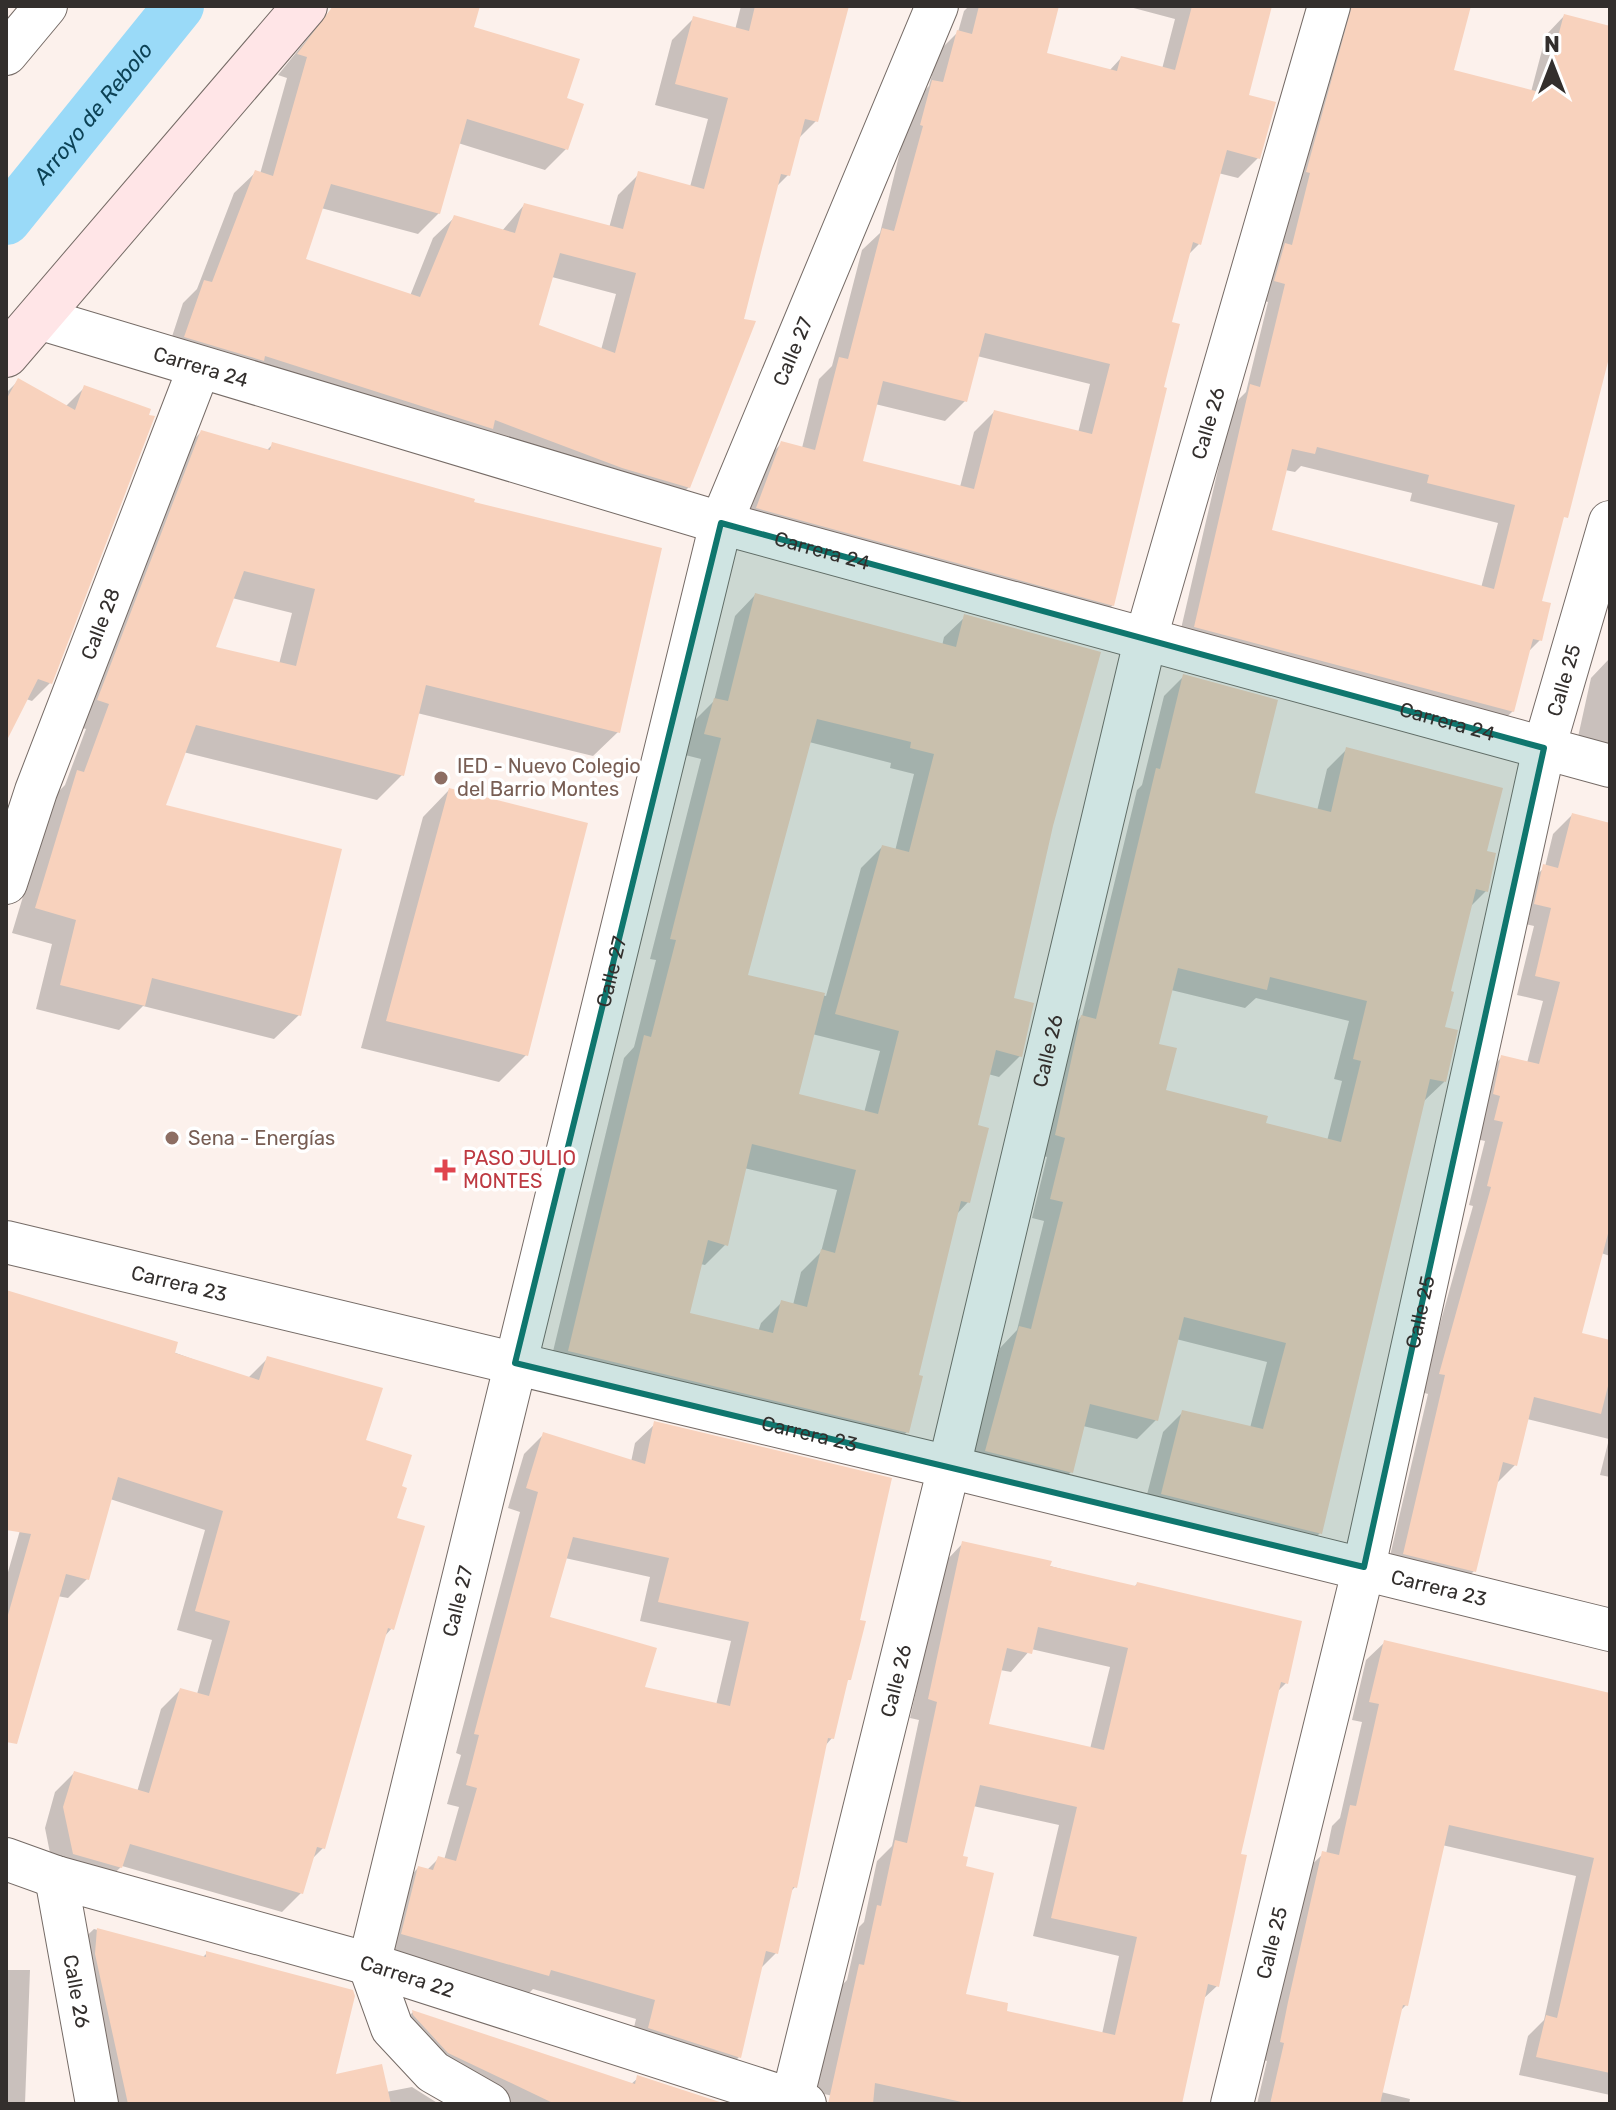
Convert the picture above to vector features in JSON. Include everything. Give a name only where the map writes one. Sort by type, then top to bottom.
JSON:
[{"type":"street","points":[[6,54],[46,6]]},
{"type":"street","points":[[6,355],[305,6]]},
{"type":"street","name":"Calle 27","points":[[369,1964],[721,523],[937,6]]},
{"type":"street","name":"Calle 26","points":[[796,2103],[1145,641],[1329,6]]},
{"type":"street","name":"Carrera 24","points":[[38,318],[721,523],[1610,766]]},
{"type":"street","name":"Calle 28","points":[[6,883],[36,791],[199,368]]},
{"type":"street","name":"Calle 25","points":[[1232,2104],[1364,1567],[1544,748],[1610,522]]},
{"type":"street","name":"Carrera 23","points":[[6,1242],[1364,1567],[1610,1630]]},
{"type":"street","name":"Carrera 22","points":[[6,1859],[56,1877],[369,1964],[796,2103]]},
{"type":"street","name":"Calle 26","points":[[56,1877],[97,2104]]},
{"type":"street","points":[[369,1964],[392,2028],[433,2072],[489,2104]]},
{"type":"highlighted area","points":[[721,523],[1544,748],[1364,1567],[515,1363]]},
{"type":"building","points":[[333,6],[480,6],[474,27],[580,59],[567,98],[584,104],[568,150],[467,119],[440,214],[331,184],[306,259],[420,297],[454,215],[515,233],[524,203],[623,229],[638,171],[704,189],[728,98],[675,84],[693,16],[749,31],[755,6],[849,6],[818,122],[805,119],[790,176],[781,174],[744,319],[756,321],[690,488],[622,468],[495,420],[493,429],[265,356],[264,361],[184,337],[204,280],[212,282],[255,170],[273,176],[307,57],[297,54]],"holes":[[[560,253],[636,273],[615,353],[539,325]]]},
{"type":"building","points":[[979,6],[1059,6],[1047,53],[1117,71],[1121,56],[1175,70],[1192,6],[1272,6],[1249,95],[1276,102],[1260,159],[1227,150],[1201,245],[1193,242],[1172,322],[1180,324],[1164,387],[1167,388],[1114,606],[756,508],[781,441],[815,450],[839,357],[848,359],[882,228],[894,231],[923,126],[920,125],[932,80],[943,82],[957,30],[972,34]],"holes":[[[985,333],[1110,364],[1092,434],[994,410],[974,489],[863,461],[883,381],[967,402]]]},
{"type":"building","points":[[1352,6],[1471,6],[1454,70],[1543,93],[1564,14],[1610,26],[1610,354],[1568,518],[1564,517],[1542,601],[1551,603],[1542,641],[1533,639],[1514,712],[1194,627],[1250,384],[1260,387],[1285,284],[1274,281],[1285,243],[1292,245],[1310,173],[1306,172]],"holes":[[[1317,447],[1429,475],[1427,483],[1515,505],[1494,589],[1272,530],[1292,449],[1315,454]]]},
{"type":"building","points":[[18,378],[75,410],[84,385],[151,409],[149,415],[155,416],[52,684],[38,679],[6,742],[6,400]]},
{"type":"building","points":[[201,430],[270,450],[272,442],[475,499],[474,502],[662,548],[620,733],[426,685],[404,776],[196,725],[166,805],[342,849],[301,1016],[152,978],[145,1006],[60,985],[76,920],[35,908],[77,770],[84,772],[109,704],[97,700]],"holes":[[[244,571],[315,589],[296,666],[216,647]]]},
{"type":"building","points":[[755,593],[956,647],[964,614],[1101,652],[1053,826],[1014,998],[1034,1003],[1022,1057],[996,1050],[978,1125],[989,1128],[970,1203],[961,1201],[919,1375],[923,1376],[909,1433],[568,1351],[644,1035],[651,1037],[676,940],[670,939],[721,738],[704,734],[714,698],[728,701]],"holes":[[[817,719],[911,742],[910,748],[934,754],[909,852],[882,845],[835,1014],[899,1031],[878,1114],[799,1094],[825,993],[748,975]],[[752,1144],[856,1170],[835,1253],[821,1249],[807,1307],[781,1300],[773,1333],[690,1313],[708,1240],[728,1246]]]},
{"type":"building","points":[[1183,674],[1278,700],[1255,793],[1331,812],[1346,747],[1503,788],[1487,851],[1496,853],[1488,892],[1476,889],[1451,991],[1454,992],[1445,1027],[1458,1030],[1446,1082],[1430,1079],[1322,1534],[1161,1494],[1182,1410],[1263,1429],[1286,1343],[1184,1317],[1158,1421],[1090,1404],[1073,1473],[985,1451],[1019,1326],[1031,1329],[1063,1202],[1050,1199],[1065,1138],[1055,1135],[1081,1015],[1096,1019],[1156,768],[1160,769]],"holes":[[[1178,968],[1267,990],[1270,977],[1367,1001],[1353,1059],[1361,1061],[1341,1142],[1266,1123],[1268,1116],[1166,1090],[1177,1048],[1159,1044]]]},
{"type":"building","points":[[449,788],[588,823],[528,1056],[386,1021]]},
{"type":"building","points":[[1572,813],[1610,823],[1610,1226],[1582,1333],[1610,1340],[1610,1378],[1601,1414],[1534,1397],[1517,1466],[1503,1462],[1476,1572],[1403,1554],[1445,1375],[1439,1374],[1491,1187],[1487,1186],[1503,1122],[1494,1120],[1500,1096],[1493,1094],[1501,1055],[1539,1064],[1560,982],[1535,976],[1551,908],[1534,904],[1543,864],[1558,868]]},
{"type":"building","points":[[6,1290],[178,1342],[175,1353],[259,1380],[267,1356],[383,1388],[366,1440],[412,1455],[402,1486],[407,1488],[397,1518],[425,1526],[394,1630],[388,1628],[325,1849],[317,1847],[303,1894],[130,1844],[122,1868],[73,1854],[63,1807],[74,1771],[149,1793],[180,1688],[209,1696],[230,1621],[195,1611],[223,1511],[118,1477],[89,1580],[66,1574],[17,1744],[6,1742],[6,1622],[31,1534],[6,1530]]},
{"type":"building","points":[[654,1421],[892,1478],[860,1620],[866,1621],[834,1739],[828,1738],[797,1888],[793,1887],[778,1954],[766,1951],[741,2058],[648,2028],[655,2000],[551,1970],[549,1976],[401,1934],[418,1866],[433,1870],[438,1856],[456,1861],[477,1788],[466,1785],[479,1735],[474,1734],[538,1492],[526,1488],[543,1432],[645,1464]],"holes":[[[573,1537],[669,1558],[658,1602],[749,1622],[730,1706],[645,1687],[657,1648],[550,1617]]]},
{"type":"building","points":[[962,1541],[1052,1561],[1050,1566],[1136,1586],[1137,1582],[1302,1621],[1288,1684],[1281,1682],[1241,1854],[1247,1855],[1219,1987],[1208,1984],[1182,2104],[971,2104],[875,2083],[873,2104],[828,2104],[859,1964],[864,1965],[895,1840],[907,1843],[937,1702],[928,1699]],"holes":[[[1038,1627],[1128,1648],[1104,1750],[989,1724],[1007,1648],[1032,1654]],[[980,1785],[1077,1807],[1051,1918],[1137,1937],[1115,2035],[1007,2011],[1008,2003],[966,1994],[994,1873],[966,1866],[968,1857],[963,1856]]]},
{"type":"building","points":[[1384,1640],[1610,1693],[1610,2073],[1536,2057],[1546,2015],[1557,2018],[1594,1858],[1449,1825],[1408,2006],[1403,2005],[1380,2104],[1270,2104],[1284,2043],[1280,2042],[1288,2002],[1322,1851],[1339,1855],[1350,1805],[1356,1806],[1379,1704],[1369,1702]]},
{"type":"building","points":[[97,1928],[206,1957],[206,1951],[353,1990],[355,1996],[336,2074],[382,2064],[391,2104],[128,2104],[95,1954]]},
{"type":"building","points":[[412,2010],[635,2084],[637,2075],[726,2104],[555,2104],[448,2053],[413,2015]]},
{"type":"waterway","name":"Arroyo de Rebolo","points":[[6,220],[179,6]]},
{"type":"place","name":"IED - Nuevo Colegio del Barrio Montes","points":[[441,778]]},
{"type":"place","name":"Sena - Energías","points":[[172,1138]]},
{"type":"place","name":"PASO JULIO MONTES","points":[[445,1170]]}]
